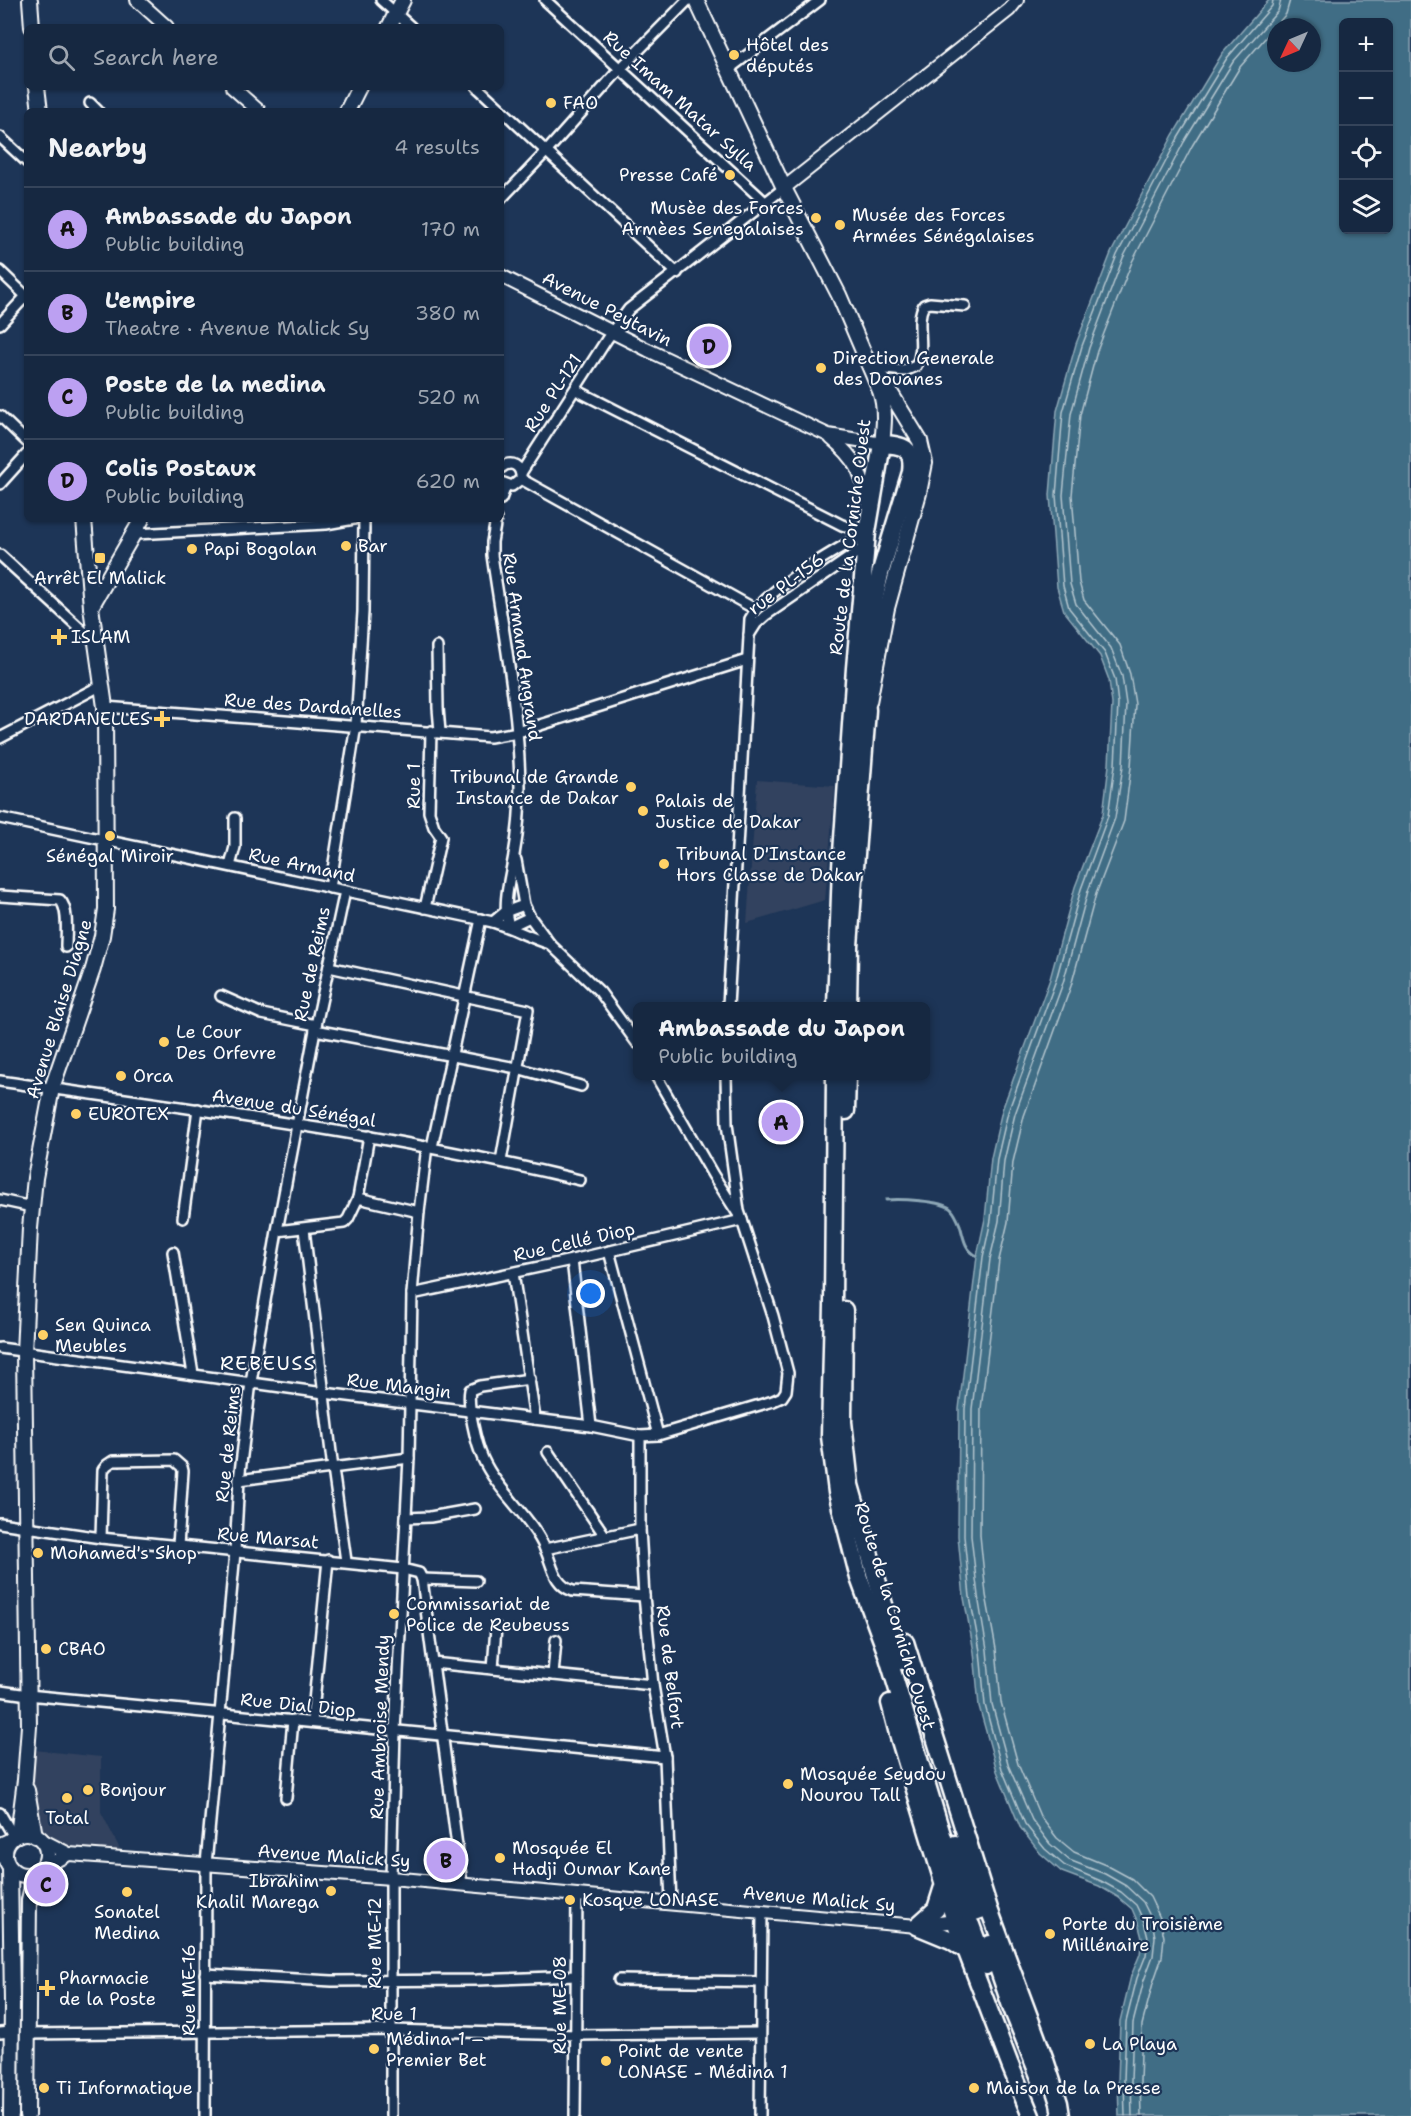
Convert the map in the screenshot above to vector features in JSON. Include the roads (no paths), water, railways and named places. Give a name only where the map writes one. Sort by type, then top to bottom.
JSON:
[{"type":"highway","name":"Route de la Corniche Ouest","points":[[836,1002],[841,867],[855,668],[868,529],[882,444]]},
{"type":"highway","points":[[848,1002],[849,946],[867,710],[863,676],[880,574],[912,463],[908,451],[903,447],[882,444]]},
{"type":"highway","name":"Route de la Corniche Ouest","points":[[835,1080],[834,1305],[830,1436],[837,1492],[859,1578],[887,1654],[1025,2076],[1042,2116]]},
{"type":"highway","name":"Route de la Corniche Ouest","points":[[847,1080],[844,1211],[844,1432],[850,1485],[973,1915],[1055,2116]]},
{"type":"highway","points":[[887,1654],[888,1691],[893,1715],[944,1887],[973,1915],[1044,2060],[1059,2103],[1061,2116]]},
{"type":"highway","points":[[944,1887],[936,1909],[916,1926],[945,1937],[966,1950]]},
{"type":"highway","points":[[973,1915],[966,1950],[1031,2116]]},
{"type":"main road","points":[[30,0],[32,24]]},
{"type":"main road","points":[[390,24],[403,0]]},
{"type":"main road","points":[[696,0],[784,188],[839,295],[857,339],[920,441],[925,463],[919,493],[887,608],[867,710]]},
{"type":"main road","points":[[784,188],[1009,10],[1017,0]]},
{"type":"main road","points":[[142,1],[164,24]]},
{"type":"main road","points":[[37,90],[40,108]]},
{"type":"main road","points":[[235,90],[256,108]]},
{"type":"main road","points":[[348,108],[358,90]]},
{"type":"main road","name":"Avenue Peytavin","points":[[504,277],[828,435]]},
{"type":"main road","name":"Route de la Corniche Ouest","points":[[857,339],[883,400],[882,444]]},
{"type":"main road","points":[[828,435],[882,444]]},
{"type":"main road","points":[[828,435],[847,451],[861,474],[868,529]]},
{"type":"main road","name":"Avenue Blaise Diagne","points":[[11,1839],[25,1780],[28,1695],[24,1352],[32,1207],[35,1178],[52,1088],[93,969],[102,936],[106,909],[105,707],[91,607],[84,522]]},
{"type":"main road","points":[[91,607],[141,522]]},
{"type":"main road","name":"Avenue Blaise Diagne","points":[[25,1780],[38,1837]]},
{"type":"main road","points":[[11,2116],[5,2032],[12,1990],[5,1852],[11,1839],[24,1833],[38,1837],[44,1844],[47,1856],[29,1900],[27,2116]]},
{"type":"main road","name":"Avenue Malick Sy","points":[[38,1837],[69,1854],[462,1884],[916,1926],[973,1915]]},
{"type":"main road","points":[[6,1865],[22,1875],[39,1871],[69,1854]]},
{"type":"street","points":[[381,0],[408,24]]},
{"type":"street","name":"Rue Imam Matar Sylla","points":[[545,0],[766,202]]},
{"type":"street","points":[[504,196],[620,69],[688,0]]},
{"type":"street","points":[[729,69],[820,0]]},
{"type":"street","points":[[480,90],[500,108]]},
{"type":"street","points":[[90,103],[95,108]]},
{"type":"street","points":[[504,112],[677,273]]},
{"type":"street","points":[[0,137],[24,159]]},
{"type":"street","name":"Rue PL-121","points":[[521,476],[629,309],[784,188]]},
{"type":"street","points":[[0,272],[24,293]]},
{"type":"street","points":[[0,324],[24,299]]},
{"type":"street","points":[[876,368],[904,371],[915,366],[921,352],[921,312],[924,305],[930,303],[965,306]]},
{"type":"street","points":[[576,390],[842,525],[854,529],[868,529]]},
{"type":"street","points":[[0,416],[24,439]]},
{"type":"street","points":[[0,484],[24,457]]},
{"type":"street","points":[[504,466],[514,464],[519,467],[521,476],[755,609]]},
{"type":"street","points":[[504,484],[512,486],[521,476]]},
{"type":"street","points":[[135,534],[337,522]]},
{"type":"street","name":"Rue de Reims","points":[[330,888],[356,725],[363,612],[363,522]]},
{"type":"street","name":"Rue Armand Angrand","points":[[495,522],[492,555],[518,732],[520,793],[515,852],[505,912],[509,927],[550,944]]},
{"type":"street","name":"rue PL-156","points":[[748,637],[750,619],[755,609],[771,593],[868,529]]},
{"type":"street","name":"rue PL-156","points":[[748,637],[756,624],[766,615],[868,529]]},
{"type":"street","points":[[0,555],[96,643]]},
{"type":"street","points":[[728,1002],[748,637]]},
{"type":"street","name":"Rue 1","points":[[425,908],[441,837],[434,827],[429,812],[438,708],[437,647]]},
{"type":"street","name":"Rue des Dardanelles","points":[[105,707],[490,737],[518,732],[747,660]]},
{"type":"street","points":[[0,738],[102,685]]},
{"type":"street","points":[[230,867],[235,847],[235,818]]},
{"type":"street","name":"Rue Armand","points":[[0,819],[481,919],[509,927]]},
{"type":"street","name":"Rue Armand Angrand","points":[[515,852],[524,905],[530,917],[550,944],[600,992],[633,1037]]},
{"type":"street","name":"Rue de Reims","points":[[206,1864],[235,1552],[239,1480],[252,1382],[277,1231],[345,891]]},
{"type":"street","points":[[0,896],[60,900],[64,904],[66,947]]},
{"type":"street","points":[[493,922],[505,912],[524,905]]},
{"type":"street","points":[[509,927],[530,917]]},
{"type":"street","name":"Rue Ambroise Mendy","points":[[391,1878],[411,1403],[412,1294],[418,1212],[429,1147],[481,919]]},
{"type":"street","points":[[329,967],[528,1010],[501,1161]]},
{"type":"street","points":[[221,996],[262,1014],[451,1056],[518,1068],[581,1086]]},
{"type":"street","points":[[658,1080],[713,1175],[742,1220]]},
{"type":"street","points":[[726,1080],[727,1124],[742,1220]]},
{"type":"street","name":"Avenue du Sénégal","points":[[0,1081],[369,1136],[501,1161],[580,1180]]},
{"type":"street","points":[[183,1218],[198,1109]]},
{"type":"street","points":[[277,1231],[344,1223],[358,1198],[369,1136]]},
{"type":"street","points":[[358,1198],[418,1212]]},
{"type":"street","points":[[0,1200],[32,1207]]},
{"type":"street","name":"Rue Cellé Diop","points":[[412,1294],[572,1260],[742,1220]]},
{"type":"street","name":"Rue Mangin","points":[[0,1348],[324,1393],[591,1426],[640,1436],[658,1435],[773,1401],[782,1397],[786,1391],[788,1373],[773,1316],[742,1220]]},
{"type":"street","points":[[304,1229],[346,1561]]},
{"type":"street","points":[[609,1251],[658,1435]]},
{"type":"street","points":[[173,1252],[193,1374]]},
{"type":"street","points":[[572,1260],[591,1426]]},
{"type":"street","points":[[513,1273],[534,1419]]},
{"type":"street","points":[[530,1379],[473,1388],[469,1395],[483,1458],[545,1549],[558,1582],[567,1589],[644,1596]]},
{"type":"street","name":"Rue de Belfort","points":[[640,1436],[640,1529],[644,1596],[653,1685],[665,1757],[670,1903]]},
{"type":"street","points":[[548,1452],[605,1536]]},
{"type":"street","points":[[239,1480],[409,1458]]},
{"type":"street","points":[[101,1538],[104,1470],[107,1465],[113,1461],[174,1460],[183,1471],[178,1546]]},
{"type":"street","points":[[406,1518],[430,1517],[475,1509]]},
{"type":"street","name":"Rue Marsat","points":[[0,1523],[101,1538],[346,1561],[403,1569],[419,1573],[422,1579]]},
{"type":"street","points":[[545,1549],[640,1529]]},
{"type":"street","points":[[312,1722],[328,1560]]},
{"type":"street","points":[[462,1884],[422,1579],[476,1581]]},
{"type":"street","points":[[493,1669],[496,1627]]},
{"type":"street","points":[[553,1675],[556,1641]]},
{"type":"street","points":[[433,1663],[653,1685]]},
{"type":"street","name":"Rue Dial Diop","points":[[0,1691],[665,1757]]},
{"type":"street","points":[[286,1798],[293,1720]]},
{"type":"street","points":[[0,1813],[11,1839]]},
{"type":"street","name":"Rue ME-16","points":[[205,2116],[206,1864]]},
{"type":"street","name":"Rue ME-12","points":[[391,1878],[391,2116]]},
{"type":"street","name":"Rue ME-08","points":[[575,2116],[577,1894]]},
{"type":"street","points":[[760,2116],[762,1911]]},
{"type":"street","points":[[206,1974],[332,1981],[477,1980],[576,1976]]},
{"type":"street","points":[[619,1980],[761,1982]]},
{"type":"street","name":"Rue 1","points":[[27,2034],[391,2030],[576,2035],[760,2033]]},
{"type":"water","points":[[1269,0],[1411,0],[1411,2116],[1119,2116],[1120,2021],[1131,1976],[1140,1954],[1142,1938],[1138,1923],[1132,1909],[1118,1897],[1099,1886],[1062,1872],[1040,1853],[1020,1827],[997,1771],[979,1706],[974,1652],[964,1598],[958,1536],[959,1409],[991,1158],[1002,1110],[1050,979],[1075,887],[1103,814],[1109,765],[1112,704],[1109,680],[1100,656],[1064,611],[1057,587],[1050,495],[1057,411],[1076,344],[1111,253],[1173,135],[1222,54]]},
{"type":"waterway","points":[[886,1200],[929,1202],[951,1209],[959,1223],[967,1247],[977,1256]]},
{"type":"place","name":"Hôtel des députés","points":[[734,55]]},
{"type":"place","name":"FAO","points":[[551,103]]},
{"type":"place","name":"Presse Café","points":[[730,175]]},
{"type":"place","name":"Musèe des Forces Armèes Senegalaises","points":[[816,218]]},
{"type":"place","name":"Musée des Forces Armées Sénégalaises","points":[[840,225]]},
{"type":"place","name":"Colis Postaux","points":[[709,346]]},
{"type":"place","name":"Direction Generale des Douanes","points":[[821,368]]},
{"type":"place","name":"Bar","points":[[346,546]]},
{"type":"place","name":"Papi Bogolan","points":[[192,549]]},
{"type":"place","name":"Arrêt El Malick","points":[[100,558]]},
{"type":"place","name":"ISLAM","points":[[59,637]]},
{"type":"place","name":"DARDANELLES","points":[[162,719]]},
{"type":"place","name":"Tribunal de Grande Instance de Dakar","points":[[631,787]]},
{"type":"place","name":"Palais de Justice de Dakar","points":[[643,811]]},
{"type":"place","name":"Sénégal Miroir","points":[[110,836]]},
{"type":"place","name":"Tribunal D'Instance Hors Classe de Dakar","points":[[664,864]]},
{"type":"place","name":"Le Cour Des Orfevre","points":[[164,1042]]},
{"type":"place","name":"Orca","points":[[121,1076]]},
{"type":"place","name":"EUROTEX","points":[[76,1114]]},
{"type":"place","name":"Ambassade du Japon","points":[[781,1122]]},
{"type":"place","name":"Sen Quinca Meubles","points":[[43,1335]]},
{"type":"place","name":"Mohamed's Shop","points":[[38,1553]]},
{"type":"place","name":"Commissariat de Police de Reubeuss","points":[[394,1614]]},
{"type":"place","name":"CBAO","points":[[46,1649]]},
{"type":"place","name":"Mosquée Seydou Nourou Tall","points":[[788,1784]]},
{"type":"place","name":"Bonjour","points":[[88,1790]]},
{"type":"place","name":"Total","points":[[67,1798]]},
{"type":"place","name":"Mosquée El Hadji Oumar Kane","points":[[500,1858]]},
{"type":"place","name":"L'empire","points":[[446,1860]]},
{"type":"place","name":"Poste de la medina","points":[[46,1884]]},
{"type":"place","name":"Ibrahim Khalil Marega","points":[[331,1891]]},
{"type":"place","name":"Sonatel Medina","points":[[127,1892]]},
{"type":"place","name":"Kosque LONASE","points":[[570,1900]]},
{"type":"place","name":"Porte du Troisième Millénaire","points":[[1050,1934]]},
{"type":"place","name":"Pharmacie de la Poste","points":[[47,1988]]},
{"type":"place","name":"La Playa","points":[[1090,2044]]},
{"type":"place","name":"Médina 1 – Premier Bet","points":[[374,2049]]},
{"type":"place","name":"Point de vente LONASE - Médina 1","points":[[606,2061]]},
{"type":"place","name":"Ti Informatique","points":[[44,2088]]},
{"type":"place","name":"Maison de la Presse","points":[[974,2088]]},
{"type":"district","name":"REBEUSS","points":[[268,1363]]}]
